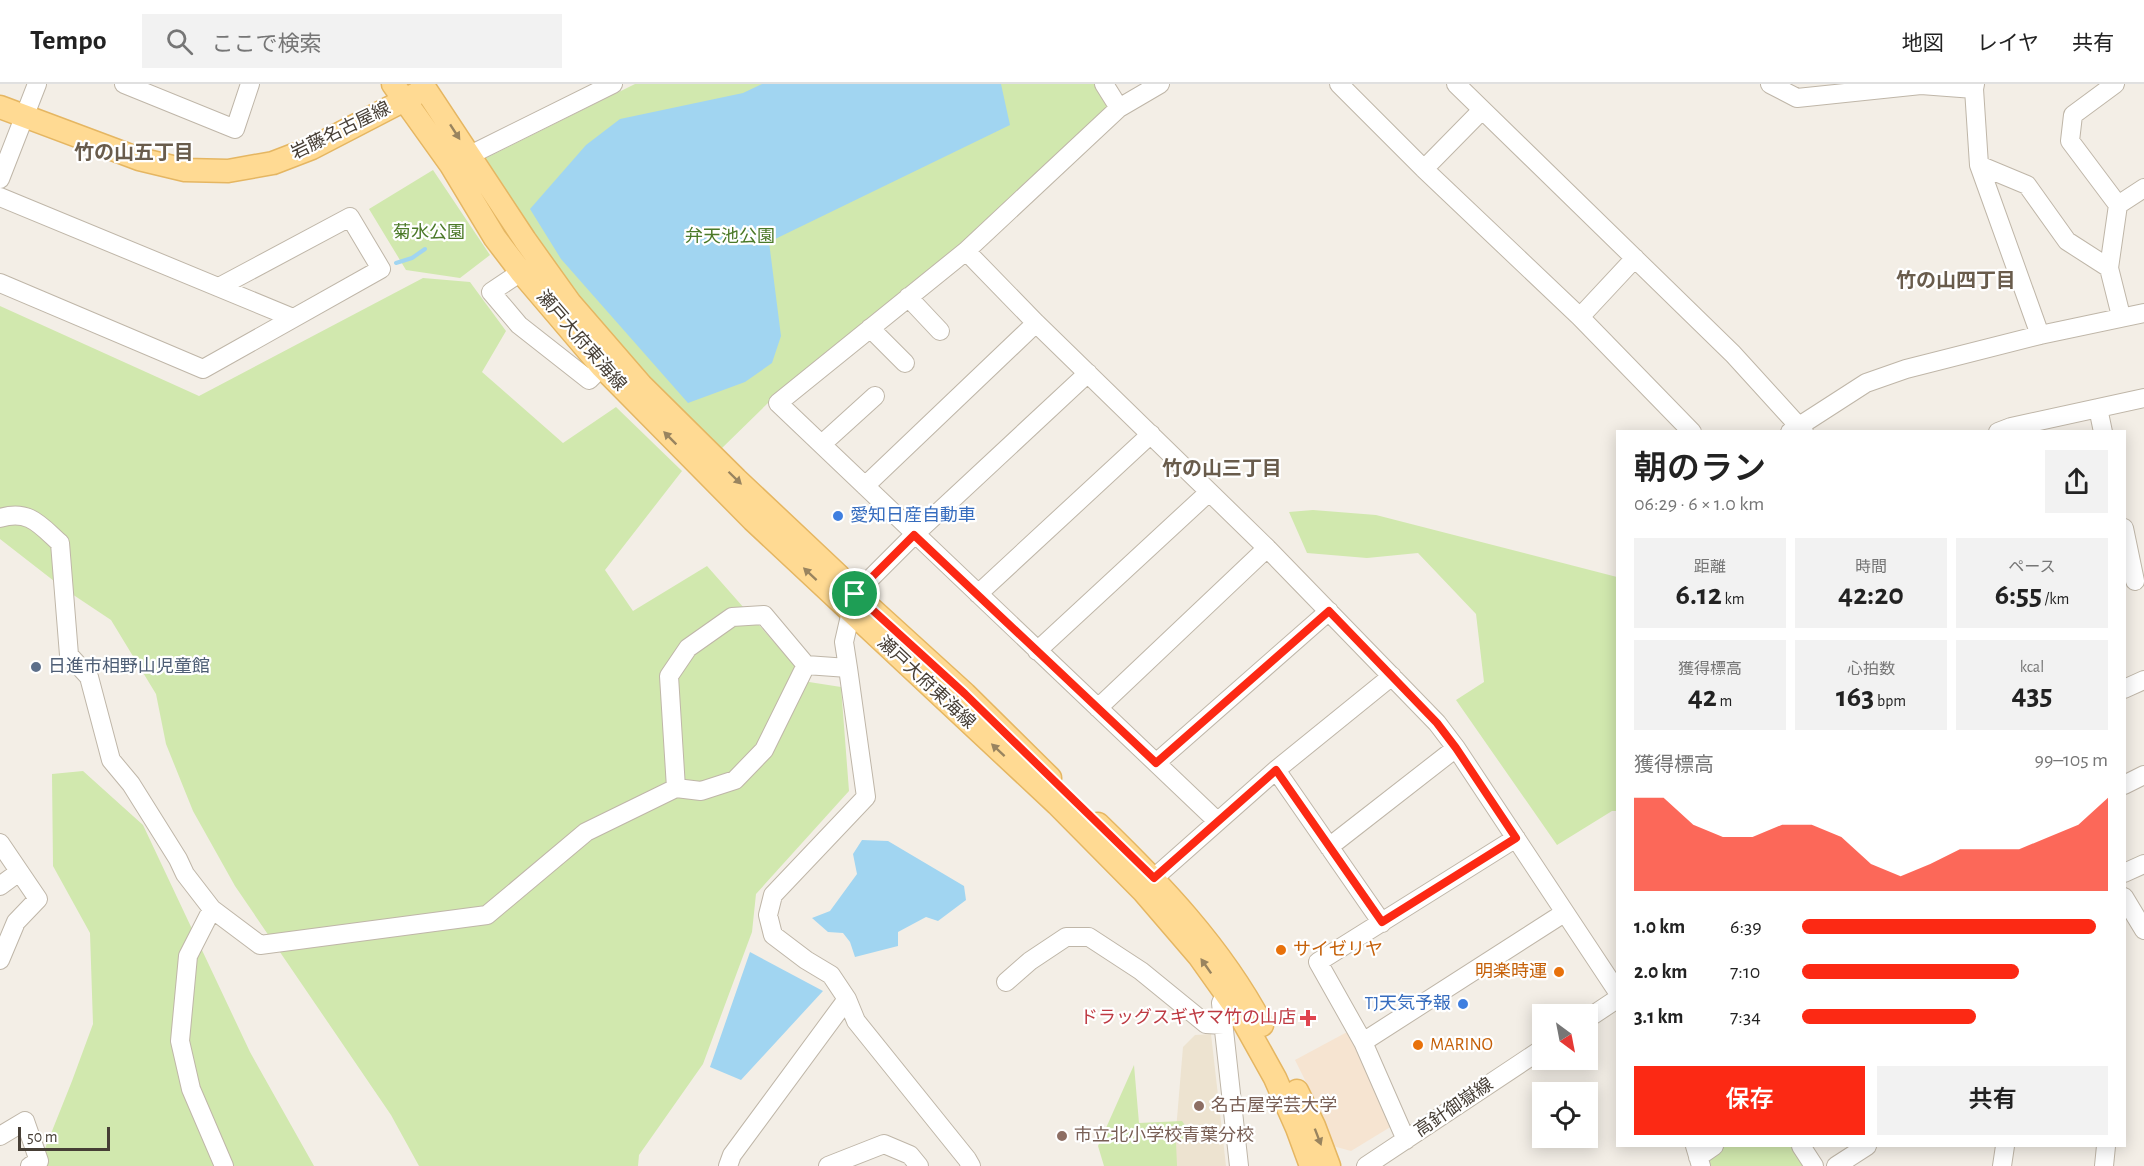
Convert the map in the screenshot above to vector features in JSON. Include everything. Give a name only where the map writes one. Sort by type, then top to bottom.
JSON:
[{"type":"main road","name":"岩藤名古屋線","points":[[0,107],[139,159],[185,170],[228,171],[273,163],[312,148],[417,88]]},
{"type":"main road","name":"瀬戸大府東海線","points":[[417,88],[470,155],[525,240],[570,303],[642,385],[853,603],[1144,892],[1199,956],[1236,1008],[1275,1078],[1311,1166]]},
{"type":"main road","name":"瀬戸大府東海線","points":[[417,88],[451,165],[495,238],[602,367],[745,512],[965,694],[1154,878],[1210,943],[1248,998],[1314,1126],[1329,1166]]},
{"type":"street","points":[[0,179],[37,84]]},
{"type":"street","points":[[124,84],[235,129],[250,84]]},
{"type":"street","points":[[470,155],[613,84]]},
{"type":"street","points":[[1104,84],[1119,108]]},
{"type":"street","points":[[1160,84],[1119,108],[966,251],[778,403],[914,535],[1217,821]]},
{"type":"street","points":[[1339,84],[1424,169],[1580,317],[1690,430]]},
{"type":"street","points":[[1456,84],[1733,354],[1797,430],[1866,383],[1906,369],[2040,335],[2121,316],[2144,313]]},
{"type":"street","points":[[1770,84],[1797,98],[1921,85],[1974,86],[1979,165],[2040,335]]},
{"type":"street","points":[[2115,84],[2073,115],[2070,141],[2118,205],[2109,268],[2121,316]]},
{"type":"street","points":[[1424,169],[1482,110]]},
{"type":"street","points":[[1979,165],[2027,185],[2067,241],[2109,268]]},
{"type":"street","points":[[2118,205],[2144,188]]},
{"type":"street","points":[[0,197],[293,318]]},
{"type":"street","points":[[0,283],[203,369],[381,269],[350,217],[219,287]]},
{"type":"street","points":[[966,251],[1036,323],[1267,548],[1437,723],[1456,748],[1616,990]]},
{"type":"street","points":[[1580,317],[1635,258]]},
{"type":"street","points":[[521,272],[491,292],[519,325],[589,380],[602,367]]},
{"type":"street","points":[[908,297],[940,331]]},
{"type":"street","points":[[865,486],[1036,323]]},
{"type":"street","points":[[870,328],[905,363]]},
{"type":"street","points":[[970,1166],[967,1159],[856,1022],[847,999],[831,975],[806,960],[773,934],[768,915],[772,895],[866,797],[844,642],[853,603],[914,535],[1088,373]]},
{"type":"street","points":[[822,444],[875,396]]},
{"type":"street","points":[[2003,430],[2144,398]]},
{"type":"street","points":[[2098,408],[2103,430]]},
{"type":"street","points":[[978,594],[1151,434]]},
{"type":"street","points":[[1037,651],[1209,492]]},
{"type":"street","points":[[0,518],[10,515],[33,518],[60,543],[69,655],[90,677],[111,760],[131,783],[185,874],[212,909],[260,945],[487,915],[586,832],[676,788],[700,791],[735,780],[764,750],[806,665]]},
{"type":"street","points":[[2126,539],[2134,582]]},
{"type":"street","points":[[1098,708],[1267,548]]},
{"type":"street","points":[[1156,763],[1329,611]]},
{"type":"street","points":[[676,788],[669,676],[688,648],[732,616],[764,615],[806,665],[848,668]]},
{"type":"street","points":[[1154,878],[1276,770],[1392,676]]},
{"type":"street","points":[[2126,688],[2144,680]]},
{"type":"street","points":[[1329,847],[1456,748]]},
{"type":"street","points":[[1276,770],[1382,922]]},
{"type":"street","points":[[2126,784],[2144,775]]},
{"type":"street","points":[[1406,1140],[1363,1042],[1318,962],[1516,838]]},
{"type":"street","points":[[0,843],[38,899],[16,922],[0,960]]},
{"type":"street","points":[[2126,872],[2144,864]]},
{"type":"street","points":[[0,886],[20,872]]},
{"type":"street","points":[[2126,900],[2144,930]]},
{"type":"street","points":[[212,909],[188,956],[180,1041],[191,1089],[224,1166]]},
{"type":"street","points":[[1363,1042],[1564,913]]},
{"type":"street","points":[[1006,982],[1030,961],[1066,937],[1089,937],[1141,971],[1206,1024],[1224,1024]]},
{"type":"street","points":[[1226,993],[1221,1003],[1239,1166]]},
{"type":"street","points":[[728,1166],[732,1155],[847,999]]},
{"type":"street","points":[[1598,1012],[1616,1000]]},
{"type":"street","name":"高針御嶽線","points":[[1366,1166],[1532,1056]]},
{"type":"street","points":[[0,1136],[25,1121],[39,1161],[30,1166]]},
{"type":"street","points":[[828,1166],[884,1144],[910,1155],[920,1166]]},
{"type":"street","points":[[1698,1156],[1712,1147]]},
{"type":"street","points":[[1802,1147],[1814,1166]]},
{"type":"street","points":[[1836,1166],[1865,1147]]},
{"type":"street","points":[[2104,1166],[2106,1147]]},
{"type":"shaded area","points":[[1349,1031],[1392,1126],[1351,1151],[1333,1146],[1316,1102],[1295,1060]]},
{"type":"shaded area","name":"名古屋学芸大学","points":[[1211,1034],[1226,1166],[1173,1166],[1183,1047],[1195,1035]]},
{"type":"green space","name":"弁天池公園","points":[[635,84],[1101,84],[1113,104],[968,245],[768,403],[721,449],[654,386],[551,263],[484,159]]},
{"type":"green space","name":"菊水公園","points":[[433,170],[490,255],[460,278],[406,270],[369,209]]},
{"type":"green space","points":[[423,278],[470,282],[506,331],[482,372],[563,443],[616,407],[682,471],[605,570],[633,611],[707,566],[809,682],[841,687],[849,791],[756,894],[752,932],[703,1064],[639,1155],[638,1166],[419,1166],[391,1115],[235,886],[193,811],[166,744],[156,694],[111,620],[63,588],[0,539],[0,306],[199,396]]},
{"type":"green space","points":[[1313,510],[1376,515],[1616,577],[1616,811],[1612,811],[1557,845],[1456,700],[1484,682],[1476,614],[1418,553],[1367,558],[1307,553],[1289,512]]},
{"type":"green space","points":[[83,771],[143,825],[250,1052],[314,1166],[38,1166],[93,1024],[90,933],[53,866],[52,774]]},
{"type":"green space","points":[[1134,1065],[1139,1123],[1182,1121],[1193,1137],[1176,1142],[1177,1166],[1104,1166],[1098,1146]]},
{"type":"green space","points":[[1724,1147],[1795,1147],[1807,1166],[1707,1166],[1705,1158]]},
{"type":"water","points":[[762,84],[1001,84],[1010,125],[769,242],[781,336],[772,363],[745,382],[688,403],[561,259],[530,209],[586,145],[620,119],[743,93]]},
{"type":"water","points":[[862,840],[888,841],[964,886],[966,900],[938,921],[926,917],[898,932],[898,946],[855,957],[850,942],[843,933],[828,932],[812,918],[830,911],[857,874],[853,854]]},
{"type":"water","points":[[750,952],[823,991],[741,1080],[710,1067]]},
{"type":"waterway","points":[[396,263],[412,258],[425,249]]},
{"type":"place","name":"愛知日産自動車","points":[[838,516]]},
{"type":"place","name":"日進市相野山児童館","points":[[36,667]]},
{"type":"place","name":"サイゼリヤ","points":[[1281,950]]},
{"type":"place","name":"明楽時運","points":[[1559,972]]},
{"type":"place","name":"TJ天気予報","points":[[1463,1004]]},
{"type":"place","name":"ドラッグスギヤマ竹の山店","points":[[1308,1018]]},
{"type":"place","name":"MARINO","points":[[1418,1045]]},
{"type":"place","name":"名古屋学芸大学","points":[[1199,1106]]},
{"type":"place","name":"市立北小学校青葉分校","points":[[1062,1136]]},
{"type":"district","name":"竹の山五丁目","points":[[134,153]]},
{"type":"district","name":"竹の山四丁目","points":[[1956,281]]},
{"type":"district","name":"竹の山三丁目","points":[[1222,469]]},
{"type":"route","points":[[914,535],[1156,763],[1329,611],[1437,723],[1516,838],[1382,922],[1276,770],[1154,878],[965,694],[855,594],[914,535]]}]
